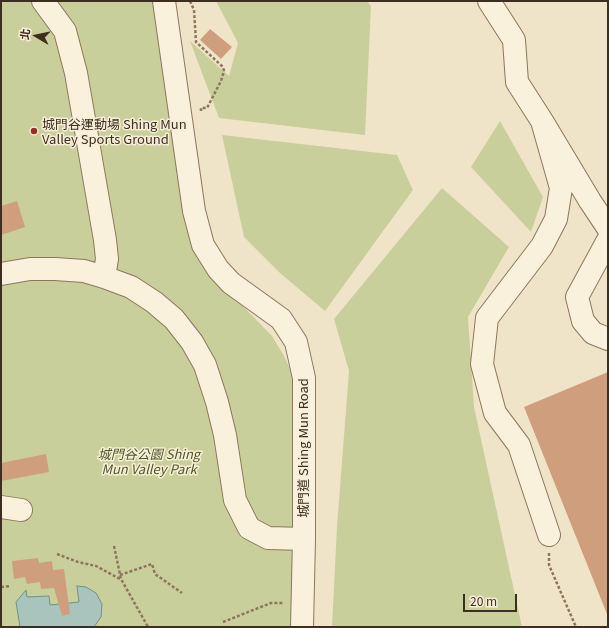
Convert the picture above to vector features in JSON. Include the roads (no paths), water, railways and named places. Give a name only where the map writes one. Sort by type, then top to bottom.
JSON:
[{"type":"street","points":[[43,1],[65,31],[76,73],[105,240],[107,259],[104,277]]},
{"type":"street","name":"城門道 Shing Mun Road","points":[[164,1],[194,211],[203,245],[218,269],[231,283],[281,319],[296,342],[304,378],[304,539],[302,627]]},
{"type":"street","points":[[489,1],[514,40],[517,82],[608,228]]},
{"type":"street","points":[[542,121],[561,188],[556,219],[542,246],[487,318],[482,364],[495,413],[519,445],[549,535]]},
{"type":"street","points":[[608,240],[577,297],[583,321],[593,333],[608,339]]},
{"type":"street","points":[[1,274],[30,269],[84,271],[131,287],[154,302],[174,320],[192,342],[205,365],[218,402],[225,435],[235,500],[249,528],[268,538],[304,539]]},
{"type":"water","points":[[77,586],[86,587],[96,593],[102,604],[101,617],[94,627],[20,627],[16,602],[26,590],[27,597],[49,596],[50,605],[79,602]]},
{"type":"place","name":"城門谷運動場 Shing Mun Valley Sports Ground","points":[[34,131]]},
{"type":"park label","name":"城門谷公園 Shing Mun Valley Park","points":[[149,462]]}]
